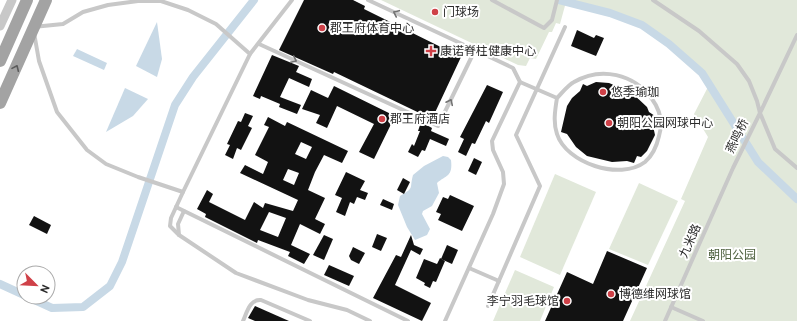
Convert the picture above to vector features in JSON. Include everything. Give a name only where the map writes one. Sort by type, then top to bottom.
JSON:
[{"type":"main road","points":[[0,61],[27,0]]},
{"type":"main road","points":[[0,103],[46,0]]},
{"type":"street","points":[[0,26],[12,0]]},
{"type":"lane","points":[[292,0],[250,54],[182,192],[170,218],[170,226],[180,235],[236,272],[308,300],[347,310],[370,321]]},
{"type":"lane","points":[[368,0],[514,68],[520,82],[556,98]]},
{"type":"lane","points":[[492,0],[544,28],[552,20],[557,0]]},
{"type":"lane","points":[[653,0],[699,31],[737,64],[749,81],[775,149],[797,168]]},
{"type":"lane","points":[[182,192],[106,164],[87,150],[57,112],[40,61],[33,28],[63,24],[83,12],[108,5],[138,1],[161,1],[188,10],[216,24],[250,54]]},
{"type":"lane","points":[[488,306],[540,186],[516,135],[565,27]]},
{"type":"lane","name":"燕鸣桥","points":[[733,168],[797,35]]},
{"type":"lane","points":[[259,44],[438,126],[475,50]]},
{"type":"lane","points":[[611,74],[628,78],[643,87],[654,101],[660,114],[661,129],[656,147],[644,162],[629,168],[607,169],[587,164],[569,153],[557,135],[554,114],[556,98],[574,82],[589,76],[611,74]]},
{"type":"lane","points":[[445,321],[494,214],[504,184],[503,172],[493,150],[492,141],[520,82]]},
{"type":"lane","name":"九米路","points":[[665,321],[733,168]]},
{"type":"lane","points":[[176,207],[408,321]]},
{"type":"lane","points":[[180,235],[178,224],[184,211]]},
{"type":"lane","points":[[469,268],[498,281]]},
{"type":"lane","points":[[243,321],[252,302],[261,300],[310,321]]},
{"type":"lane","points":[[671,307],[703,321]]},
{"type":"green space","name":"朝阳公园","points":[[381,0],[797,0],[797,321],[630,321],[685,201],[681,199],[708,137],[694,114],[709,85],[702,73],[669,44],[642,25],[610,13],[566,2],[560,24],[556,23],[552,32],[549,32],[536,59],[530,58],[526,66],[518,65]]},
{"type":"green space","points":[[555,174],[596,192],[560,275],[520,257]]},
{"type":"green space","points":[[639,183],[678,201],[648,265],[609,249]]},
{"type":"green space","points":[[515,270],[554,287],[540,321],[493,321]]},
{"type":"water","points":[[157,22],[162,59],[157,77],[136,66]]},
{"type":"water","points":[[77,49],[107,63],[104,70],[73,56]]},
{"type":"water","points":[[125,88],[148,99],[133,116],[106,132]]},
{"type":"water","points":[[443,156],[448,157],[451,160],[450,173],[437,183],[439,193],[432,206],[423,211],[422,214],[430,229],[427,235],[415,240],[407,227],[398,205],[400,196],[410,189],[413,175],[424,166]]},
{"type":"building","points":[[304,0],[353,0],[365,6],[364,9],[461,57],[432,119],[334,72],[333,74],[279,50]]},
{"type":"building","points":[[577,30],[594,38],[596,35],[604,38],[596,56],[571,46]]},
{"type":"building","points":[[272,55],[299,66],[296,72],[312,79],[309,87],[289,78],[280,97],[301,105],[297,114],[279,107],[280,104],[261,96],[260,99],[253,96]]},
{"type":"building","name":"朝阳公园网球中心","points":[[596,82],[609,83],[631,92],[647,107],[649,112],[655,116],[652,121],[655,135],[647,151],[641,157],[637,156],[634,163],[627,161],[612,162],[587,156],[576,147],[567,134],[561,132],[567,106],[572,98],[580,91],[583,84],[587,86]]},
{"type":"building","points":[[487,85],[503,92],[489,123],[486,121],[475,144],[472,143],[466,156],[458,152],[464,139],[460,137]]},
{"type":"building","points":[[334,86],[395,116],[374,159],[359,152],[374,124],[337,106],[327,128],[316,123],[320,115],[302,109],[311,90],[328,98]]},
{"type":"building","points":[[245,113],[253,116],[248,126],[252,128],[241,150],[237,148],[233,159],[225,155],[230,145],[227,144],[238,121],[241,122]]},
{"type":"building","points":[[268,117],[285,126],[287,122],[348,151],[342,163],[324,155],[315,172],[308,190],[325,198],[315,219],[325,224],[320,234],[300,224],[291,245],[310,254],[304,264],[288,256],[290,252],[258,240],[257,243],[205,217],[206,214],[197,209],[207,190],[213,194],[209,202],[245,220],[254,202],[263,208],[265,203],[293,211],[298,200],[240,173],[245,165],[263,174],[268,162],[255,155],[269,127],[264,125]],"holes":[[[301,142],[312,147],[306,159],[295,154]],[[288,169],[299,173],[294,185],[283,180]],[[269,212],[286,218],[278,237],[260,230]]]},
{"type":"building","points":[[421,122],[432,128],[431,131],[449,139],[446,146],[430,139],[425,151],[422,150],[418,157],[408,152],[412,144],[414,146],[420,131],[418,131]]},
{"type":"building","points":[[474,158],[482,162],[476,175],[468,171]]},
{"type":"building","points":[[346,172],[365,181],[360,190],[368,193],[365,200],[357,197],[354,204],[350,202],[345,216],[336,212],[342,198],[335,195]]},
{"type":"building","points":[[403,178],[410,182],[404,194],[397,190]]},
{"type":"building","points":[[450,195],[474,206],[462,231],[438,220],[441,214],[436,212],[443,197],[448,199]]},
{"type":"building","points":[[383,199],[394,204],[392,210],[380,205]]},
{"type":"building","points":[[34,216],[51,225],[47,234],[29,225]]},
{"type":"building","points":[[377,234],[387,238],[381,251],[372,247]]},
{"type":"building","points":[[324,235],[333,239],[324,260],[313,255]]},
{"type":"building","points":[[411,235],[414,245],[423,249],[420,255],[411,250],[395,285],[431,303],[422,321],[373,298],[396,255],[401,257]]},
{"type":"building","points":[[447,245],[458,250],[452,264],[441,259]]},
{"type":"building","points":[[353,247],[365,253],[359,264],[351,260],[349,256]]},
{"type":"building","name":"博德维网球馆","points":[[607,251],[647,268],[623,321],[545,321],[567,272],[593,284]]},
{"type":"building","points":[[440,258],[445,261],[436,282],[433,281],[430,288],[416,278],[424,259],[437,264]]},
{"type":"building","points":[[329,265],[354,276],[349,286],[324,275]]},
{"type":"building","points":[[255,306],[289,321],[255,321],[248,318]]},
{"type":"waterway","points":[[45,305],[52,308],[83,307],[110,286],[122,262],[175,105],[193,77],[254,0]]},
{"type":"waterway","points":[[559,0],[610,13],[642,25],[669,44],[702,73],[758,162],[797,199]]},
{"type":"waterway","points":[[0,284],[16,291]]},
{"type":"place","name":"门球场","points":[[435,12]]},
{"type":"place","name":"郡王府体育中心","points":[[322,28]]},
{"type":"place","name":"康诺脊柱健康中心","points":[[431,51]]},
{"type":"place","name":"悠季瑜珈","points":[[603,92]]},
{"type":"place","name":"郡王府酒店","points":[[382,119]]},
{"type":"place","name":"朝阳公园网球中心","points":[[609,123]]},
{"type":"place","name":"博德维网球馆","points":[[611,294]]},
{"type":"place","name":"李宁羽毛球馆","points":[[567,301]]}]
